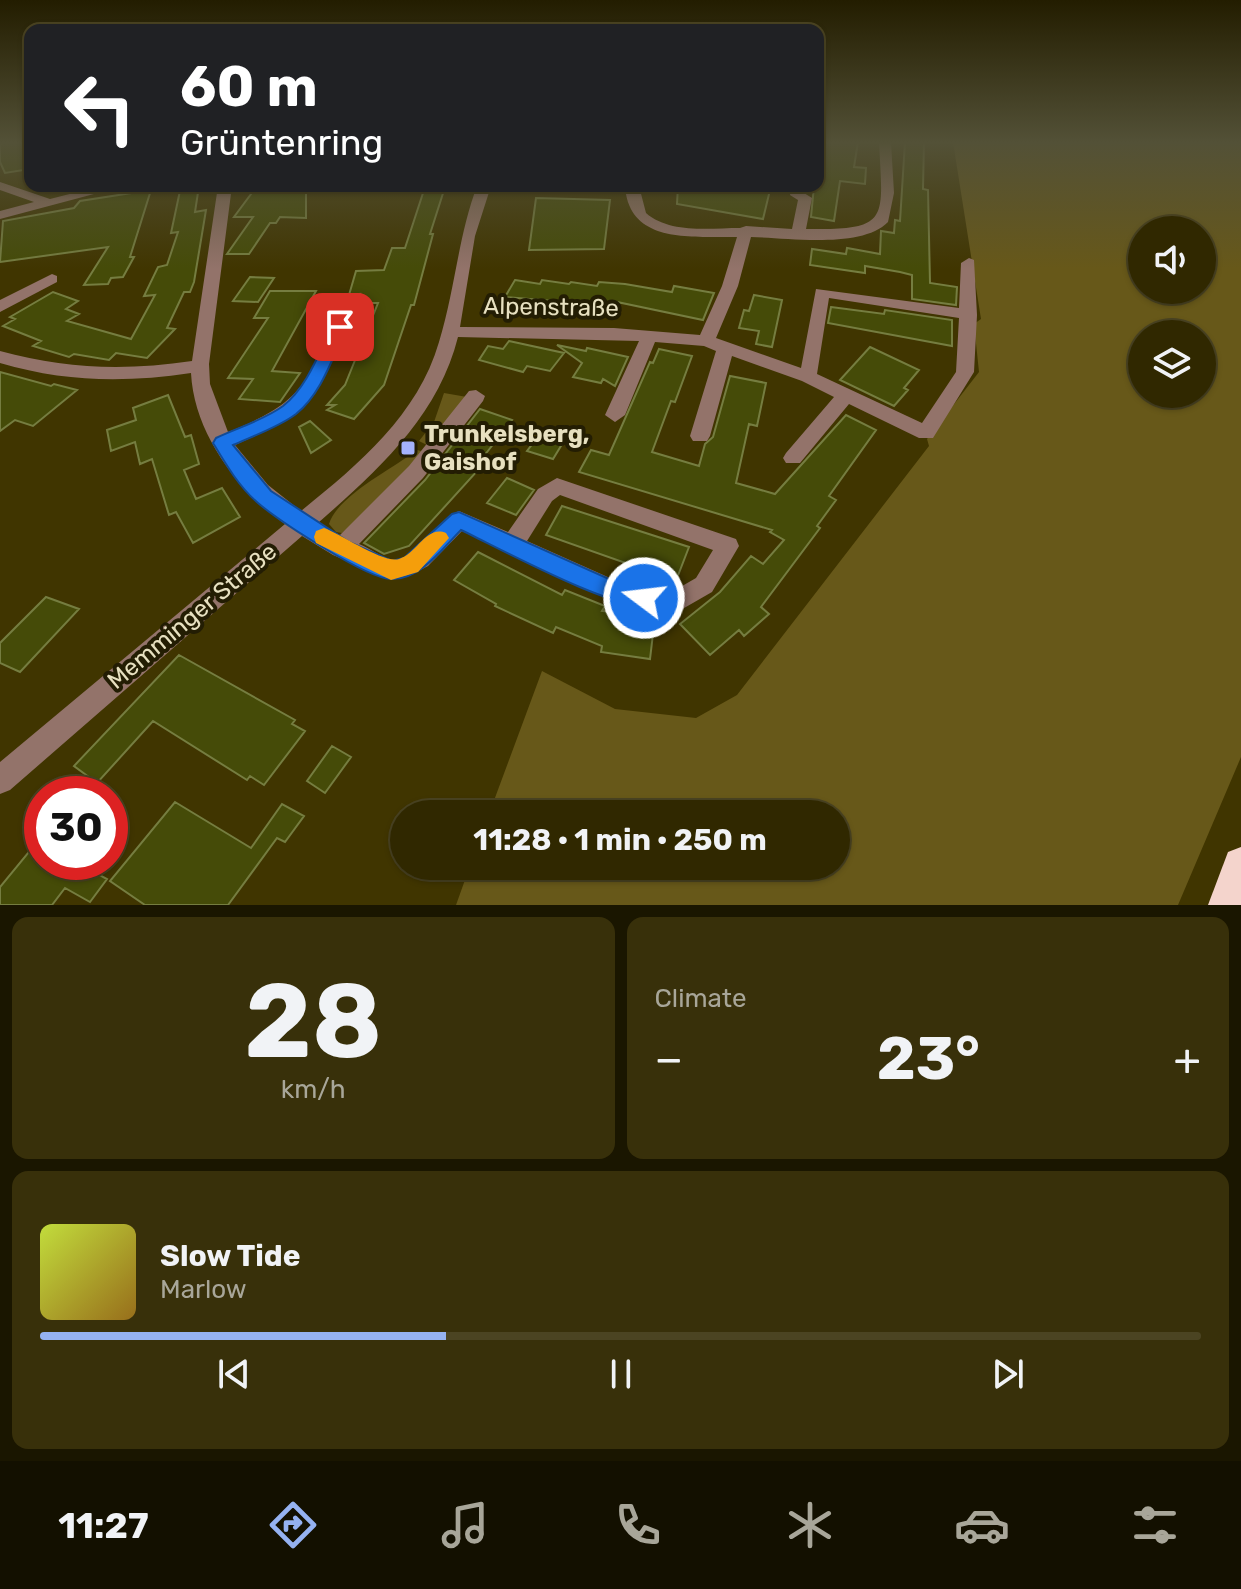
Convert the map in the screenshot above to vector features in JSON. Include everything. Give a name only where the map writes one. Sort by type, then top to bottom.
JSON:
[{"type":"highway","points":[[1227,905],[1241,865]]},
{"type":"street","points":[[633,192],[640,217],[658,227],[684,232],[746,230],[848,234],[874,227],[883,218],[886,184]]},
{"type":"street","points":[[0,186],[50,203]]},
{"type":"street","points":[[0,215],[93,192]]},
{"type":"street","points":[[224,192],[210,272],[199,366],[206,401],[222,443],[246,478],[264,497],[301,523],[341,548],[391,571],[410,566],[459,520],[512,545],[616,592],[672,604],[704,585],[728,546],[557,486],[545,495],[512,545]]},
{"type":"street","name":"Memminger Straße","points":[[0,780],[301,523],[402,430],[436,377],[451,332],[460,275],[482,192]]},
{"type":"street","points":[[798,192],[797,195],[805,198],[798,233]]},
{"type":"street","points":[[706,341],[730,286],[746,230]]},
{"type":"street","name":"Alpenstraße","points":[[451,332],[614,333],[706,341],[808,377],[926,433],[965,372],[969,263]]},
{"type":"street","points":[[0,307],[52,279]]},
{"type":"street","points":[[808,377],[822,292],[969,315]]},
{"type":"street","points":[[222,443],[276,418],[298,402],[310,387],[340,327]]},
{"type":"street","name":"Alpenstraße","points":[[615,415],[649,337]]},
{"type":"street","points":[[700,436],[726,347]]},
{"type":"street","points":[[0,357],[83,377],[134,376],[199,366]]},
{"type":"street","points":[[793,458],[847,395]]},
{"type":"street","points":[[341,548],[424,464],[476,396]]},
{"type":"shaded area","points":[[960,184],[1241,184],[1241,757],[1178,905],[456,905],[465,880],[850,880],[850,800],[494,800],[542,671],[615,709],[696,718],[737,695],[929,446],[927,439],[979,372],[974,324],[981,319]]},
{"type":"shaded area","points":[[444,393],[467,397],[429,446],[419,441],[434,422]]},
{"type":"shaded area","points":[[417,450],[421,451],[421,455],[349,527],[342,533],[336,532],[329,524],[343,503]]},
{"type":"building","points":[[824,184],[840,184],[834,221],[811,217],[813,192],[824,192]]},
{"type":"building","points":[[902,184],[923,184],[923,189],[928,190],[930,283],[957,287],[956,305],[912,299],[912,275],[865,266],[865,273],[810,265],[812,249],[846,254],[847,248],[880,254],[881,231],[894,233],[895,220],[900,221]]},
{"type":"building","points":[[150,192],[130,257],[134,257],[123,277],[111,278],[108,284],[84,285],[108,247],[0,262],[3,221],[74,208],[80,201]]},
{"type":"building","points":[[180,192],[198,192],[195,212],[206,210],[194,282],[190,292],[184,292],[167,328],[175,329],[147,358],[116,353],[109,360],[74,354],[69,357],[33,346],[41,341],[3,326],[15,319],[10,317],[53,292],[78,301],[66,309],[79,314],[67,321],[131,339],[155,295],[144,296],[158,267],[167,265],[178,232],[171,233]]},
{"type":"building","points":[[253,192],[306,192],[306,218],[280,217],[276,223],[270,223],[249,254],[227,254],[253,217],[234,217]]},
{"type":"building","points":[[423,192],[443,192],[414,305],[411,305],[384,385],[354,419],[327,410],[335,405],[327,405],[345,385],[378,303],[357,303],[360,294],[349,295],[356,271],[384,270],[392,248],[405,248]]},
{"type":"building","points":[[678,192],[770,192],[763,219],[677,204]]},
{"type":"building","points":[[536,198],[610,200],[604,249],[529,250]]},
{"type":"building","points":[[250,277],[274,278],[258,302],[233,301]]},
{"type":"building","points":[[515,280],[597,286],[599,282],[672,292],[674,286],[714,293],[703,320],[617,302],[616,306],[505,297]]},
{"type":"building","points":[[270,291],[316,291],[272,371],[300,373],[280,402],[239,399],[253,379],[228,378],[268,318],[254,318]]},
{"type":"building","points":[[754,295],[782,300],[772,347],[756,344],[759,331],[739,328],[744,310],[749,311]]},
{"type":"building","points":[[831,307],[884,314],[885,310],[952,320],[952,346],[828,323]]},
{"type":"building","points":[[509,341],[564,353],[550,371],[527,366],[523,372],[479,360],[488,346],[503,349]]},
{"type":"building","points":[[557,345],[628,357],[615,386],[603,379],[601,383],[573,377],[582,363]]},
{"type":"building","points":[[870,347],[919,370],[894,406],[840,380]]},
{"type":"building","points":[[659,349],[692,356],[652,452],[699,466],[705,444],[713,437],[730,376],[766,383],[757,426],[749,424],[736,483],[775,494],[846,415],[876,430],[829,496],[836,500],[817,526],[820,528],[761,607],[769,614],[744,636],[739,630],[710,655],[680,624],[720,592],[751,556],[763,564],[784,540],[770,532],[772,530],[579,472],[591,450],[609,455],[650,362],[653,363]]},
{"type":"building","points":[[0,372],[77,390],[33,426],[15,420],[0,431]]},
{"type":"building","points":[[168,395],[185,437],[191,435],[199,464],[184,470],[196,499],[222,488],[240,517],[193,543],[176,512],[169,515],[152,459],[140,464],[135,442],[111,451],[107,430],[136,420],[133,408]]},
{"type":"building","points":[[480,409],[512,420],[484,456],[489,458],[409,546],[384,554],[364,543],[425,480]]},
{"type":"building","points":[[310,421],[331,440],[311,453],[299,427]]},
{"type":"building","points":[[544,429],[567,436],[553,459],[527,451]]},
{"type":"building","points":[[507,478],[534,490],[516,515],[487,503]]},
{"type":"building","points":[[562,506],[689,547],[677,578],[652,569],[651,572],[546,535]]},
{"type":"building","points":[[478,552],[562,595],[565,590],[605,606],[602,611],[655,617],[650,659],[601,652],[602,646],[556,627],[553,633],[495,606],[454,580]]},
{"type":"building","points":[[46,597],[79,609],[20,672],[0,663],[0,643]]},
{"type":"building","points":[[179,655],[295,720],[292,724],[305,731],[264,785],[250,776],[247,780],[153,721],[103,776],[88,776],[74,766]]},
{"type":"building","points":[[332,746],[351,757],[325,793],[307,781]]},
{"type":"building","points":[[175,802],[251,848],[282,804],[304,816],[285,842],[277,838],[228,905],[145,905],[110,881],[128,880],[128,859]]},
{"type":"building","points":[[24,858],[24,880],[106,880],[90,902],[65,888],[52,905],[0,905],[0,887]]},
{"type":"slow traffic","points":[[324,537],[391,571],[410,566],[439,538]]},
{"type":"place","name":"Trunkelsberg, Gaishof","points":[[408,448]]},
{"type":"route","points":[[340,327],[310,387],[298,402],[287,412],[222,443],[246,478],[264,497],[341,548],[391,571],[410,566],[459,520],[616,592],[644,598]]}]
